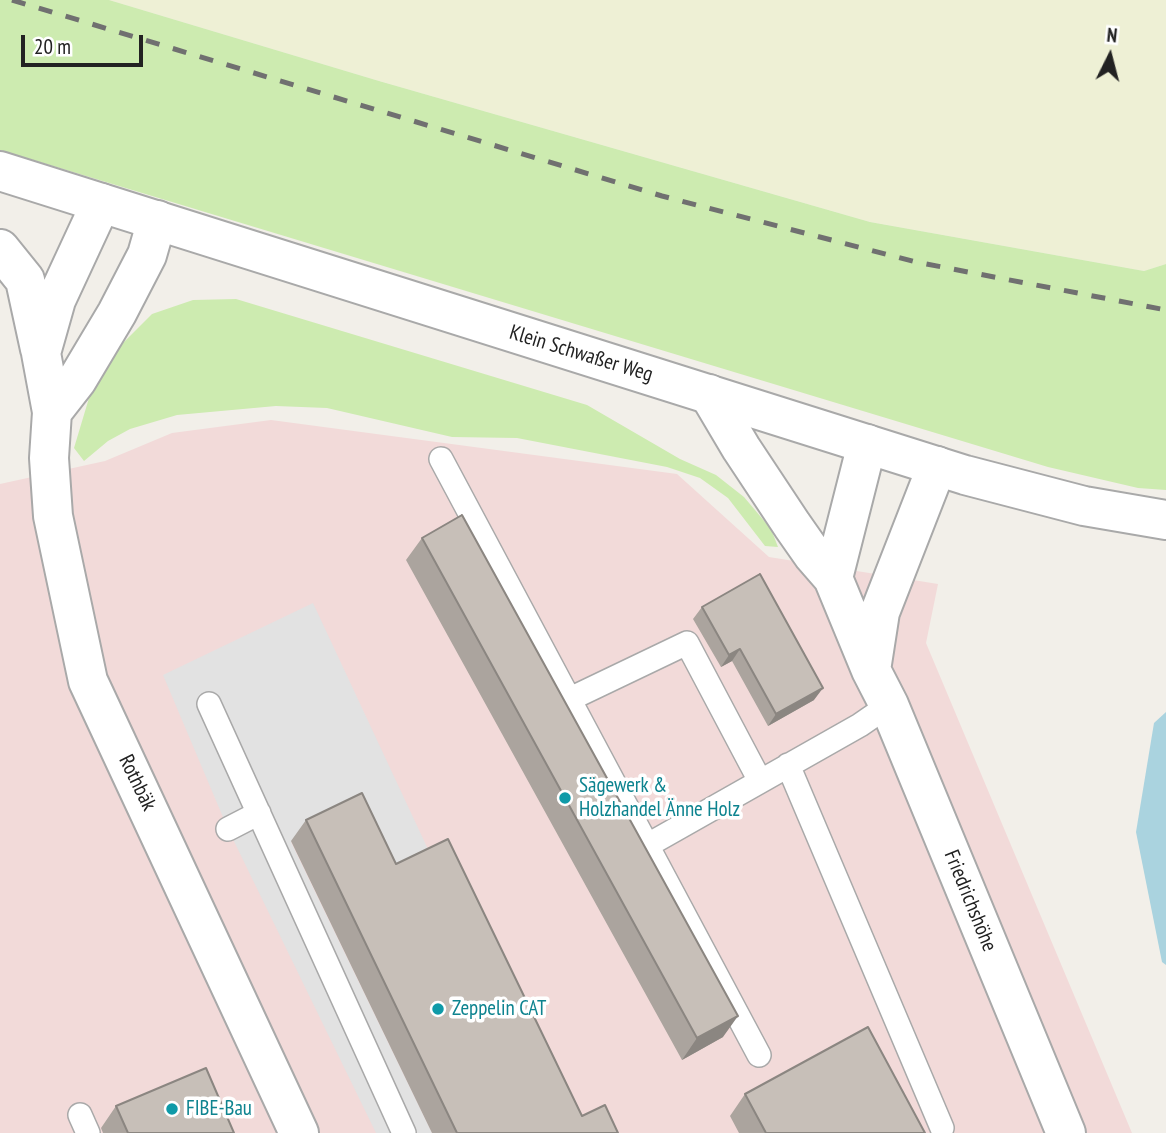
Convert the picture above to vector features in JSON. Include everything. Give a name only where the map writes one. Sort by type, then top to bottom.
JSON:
[{"type":"street","name":"Klein Schwaßer Weg","points":[[0,170],[937,466],[1084,506],[1166,520]]},
{"type":"street","name":"Rothbäk","points":[[41,353],[56,300],[102,203]]},
{"type":"street","points":[[52,412],[77,380],[117,313],[147,255],[157,220]]},
{"type":"street","name":"Rothbäk","points":[[0,249],[25,280],[41,353],[52,412],[49,457],[53,516],[88,681],[299,1133]]},
{"type":"street","name":"Friedrichshöhe","points":[[709,394],[740,448],[813,555],[833,578],[871,670],[889,705],[1066,1133]]},
{"type":"street","points":[[833,578],[867,444]]},
{"type":"street","points":[[871,670],[880,612],[937,466]]},
{"type":"lane","points":[[441,459],[759,1055]]},
{"type":"lane","points":[[569,699],[687,643],[760,781]]},
{"type":"lane","points":[[209,704],[404,1133]]},
{"type":"lane","points":[[648,845],[860,725],[889,705]]},
{"type":"lane","points":[[788,765],[942,1128]]},
{"type":"lane","points":[[228,829],[259,813]]},
{"type":"shaded area","points":[[271,420],[677,474],[769,557],[938,584],[926,643],[1132,1133],[0,1133],[0,484],[105,461],[172,433]]},
{"type":"shaded area","points":[[313,603],[433,860],[381,885],[291,842],[432,1133],[376,1133],[228,829],[163,675]]},
{"type":"green space","points":[[0,0],[109,0],[379,81],[870,222],[1144,271],[1166,264],[1166,490],[1138,488],[1048,467],[0,150]]},
{"type":"green space","points":[[109,0],[1166,0],[1166,264],[1144,271],[870,222],[379,81]]},
{"type":"green space","points":[[236,299],[587,405],[680,459],[716,475],[744,497],[771,529],[778,547],[765,546],[728,498],[700,478],[667,467],[517,438],[452,437],[327,408],[276,406],[177,415],[130,429],[108,441],[84,461],[74,448],[98,368],[152,314],[193,300]]},
{"type":"water","points":[[1166,712],[1166,965],[1162,962],[1136,832],[1154,723]]},
{"type":"building","points":[[462,515],[738,1016],[697,1038],[422,538]]},
{"type":"building","points":[[760,574],[823,688],[776,714],[740,649],[729,655],[702,607]]},
{"type":"building","name":"Zeppelin CAT","points":[[362,793],[396,864],[448,839],[582,1116],[605,1105],[618,1133],[457,1133],[306,820]]},
{"type":"building","points":[[868,1027],[925,1133],[766,1133],[745,1094]]},
{"type":"building","points":[[206,1068],[234,1133],[128,1133],[116,1106]]},
{"type":"railway","points":[[12,0],[662,196],[916,262],[1166,310]]},
{"type":"place","name":"Sägewerk & Holzhandel Änne Holz","points":[[565,798]]},
{"type":"place","name":"Zeppelin CAT","points":[[438,1009]]},
{"type":"place","name":"FIBE-Bau","points":[[172,1109]]}]
